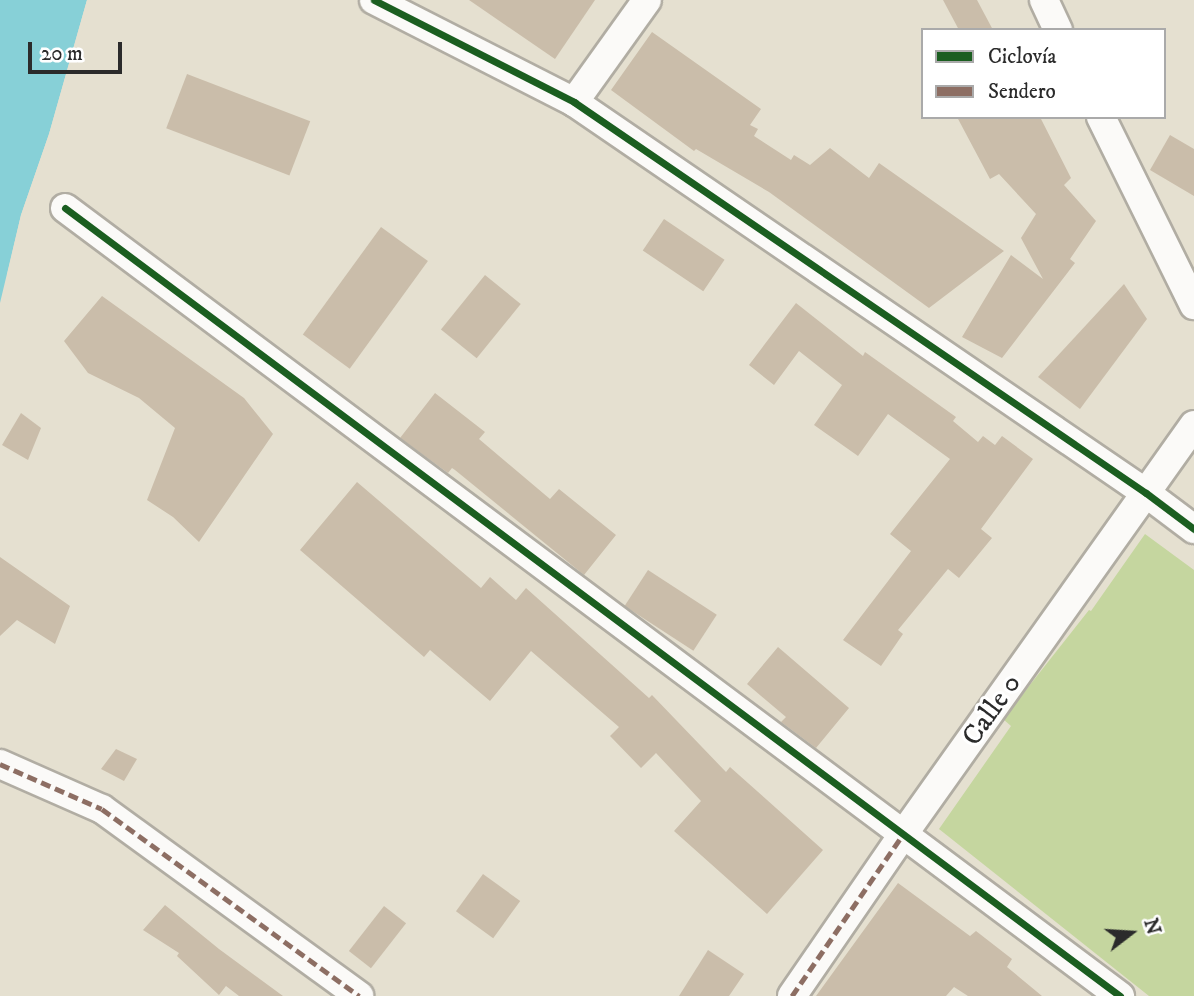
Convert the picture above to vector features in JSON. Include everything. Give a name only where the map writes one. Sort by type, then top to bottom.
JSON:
[{"type":"street","points":[[374,0],[574,102],[1146,493],[1194,529]]},
{"type":"street","points":[[574,102],[647,0]]},
{"type":"street","points":[[1044,0],[1057,28]]},
{"type":"street","points":[[1102,119],[1194,305]]},
{"type":"street","points":[[65,208],[902,836],[1120,996]]},
{"type":"street","name":"Calle 0","points":[[792,996],[902,836],[1194,425]]},
{"type":"street","points":[[0,764],[102,809],[359,996]]},
{"type":"green space","points":[[1145,534],[1194,570],[1194,996],[1149,996],[939,829],[1011,726],[1003,719],[1089,610],[1091,611]]},
{"type":"water","points":[[0,0],[87,0],[49,134],[21,215],[0,303]]},
{"type":"pier","points":[[87,0],[91,0],[52,135],[25,216],[10,276],[7,275],[21,215],[49,134]]},
{"type":"building","points":[[469,0],[595,0],[555,59]]},
{"type":"building","points":[[943,0],[977,0],[992,28],[958,28]]},
{"type":"building","points":[[652,32],[761,109],[750,125],[758,129],[754,136],[791,160],[794,155],[810,165],[830,148],[869,178],[879,163],[1004,251],[929,308],[769,192],[696,149],[694,151],[611,90]]},
{"type":"building","points":[[187,74],[310,121],[289,175],[166,128]]},
{"type":"building","points":[[958,119],[1041,119],[1071,178],[1064,185],[1096,221],[1070,259],[1075,263],[1002,358],[962,337],[1011,255],[1043,279],[1021,238],[1036,214],[999,174],[990,179]]},
{"type":"building","points":[[1170,135],[1194,149],[1194,196],[1150,170]]},
{"type":"building","points":[[664,219],[725,260],[703,291],[643,251]]},
{"type":"building","points":[[381,227],[428,261],[350,369],[303,335]]},
{"type":"building","points":[[485,275],[521,304],[477,358],[441,329]]},
{"type":"building","points":[[1124,284],[1147,319],[1080,409],[1038,377]]},
{"type":"building","points":[[102,296],[244,398],[273,434],[199,542],[173,517],[147,500],[175,428],[139,398],[88,373],[64,341]]},
{"type":"building","points":[[796,303],[863,356],[865,352],[956,417],[953,421],[978,442],[983,436],[995,445],[1002,436],[1033,459],[981,529],[992,538],[959,578],[948,569],[898,630],[903,634],[881,666],[843,640],[911,551],[890,534],[950,459],[888,414],[858,456],[814,425],[842,385],[799,351],[774,385],[749,365]]},
{"type":"building","points":[[435,393],[485,432],[479,439],[550,499],[559,489],[616,535],[584,575],[455,470],[452,468],[448,473],[400,438]]},
{"type":"building","points":[[21,413],[41,428],[28,460],[2,445]]},
{"type":"building","points":[[357,482],[481,588],[490,577],[516,600],[526,588],[649,698],[652,695],[726,772],[730,767],[823,850],[767,914],[674,831],[701,801],[656,753],[641,768],[610,736],[619,727],[531,651],[490,701],[430,650],[424,657],[300,550]]},
{"type":"building","points":[[0,557],[70,606],[55,644],[17,620],[0,636]]},
{"type":"building","points":[[648,570],[717,615],[693,651],[625,606]]},
{"type":"building","points":[[778,647],[849,708],[816,748],[781,722],[786,717],[747,684]]},
{"type":"building","points":[[116,749],[137,759],[124,781],[101,769]]},
{"type":"building","points":[[483,874],[520,901],[493,938],[456,911]]},
{"type":"building","points":[[898,883],[970,936],[976,931],[1012,959],[1007,967],[1042,996],[968,996],[954,987],[946,996],[816,996]]},
{"type":"building","points":[[165,905],[283,996],[239,996],[226,986],[219,995],[177,956],[179,953],[143,930]]},
{"type":"building","points":[[384,906],[406,923],[371,968],[349,951]]},
{"type":"building","points":[[708,950],[744,974],[729,996],[679,996]]},
{"type":"marked path","points":[[0,764],[102,809],[359,996]]},
{"type":"marked path","points":[[792,996],[902,836]]},
{"type":"cycle path","points":[[374,0],[574,102],[1146,493],[1194,529]]},
{"type":"cycle path","points":[[65,208],[1120,996]]}]
